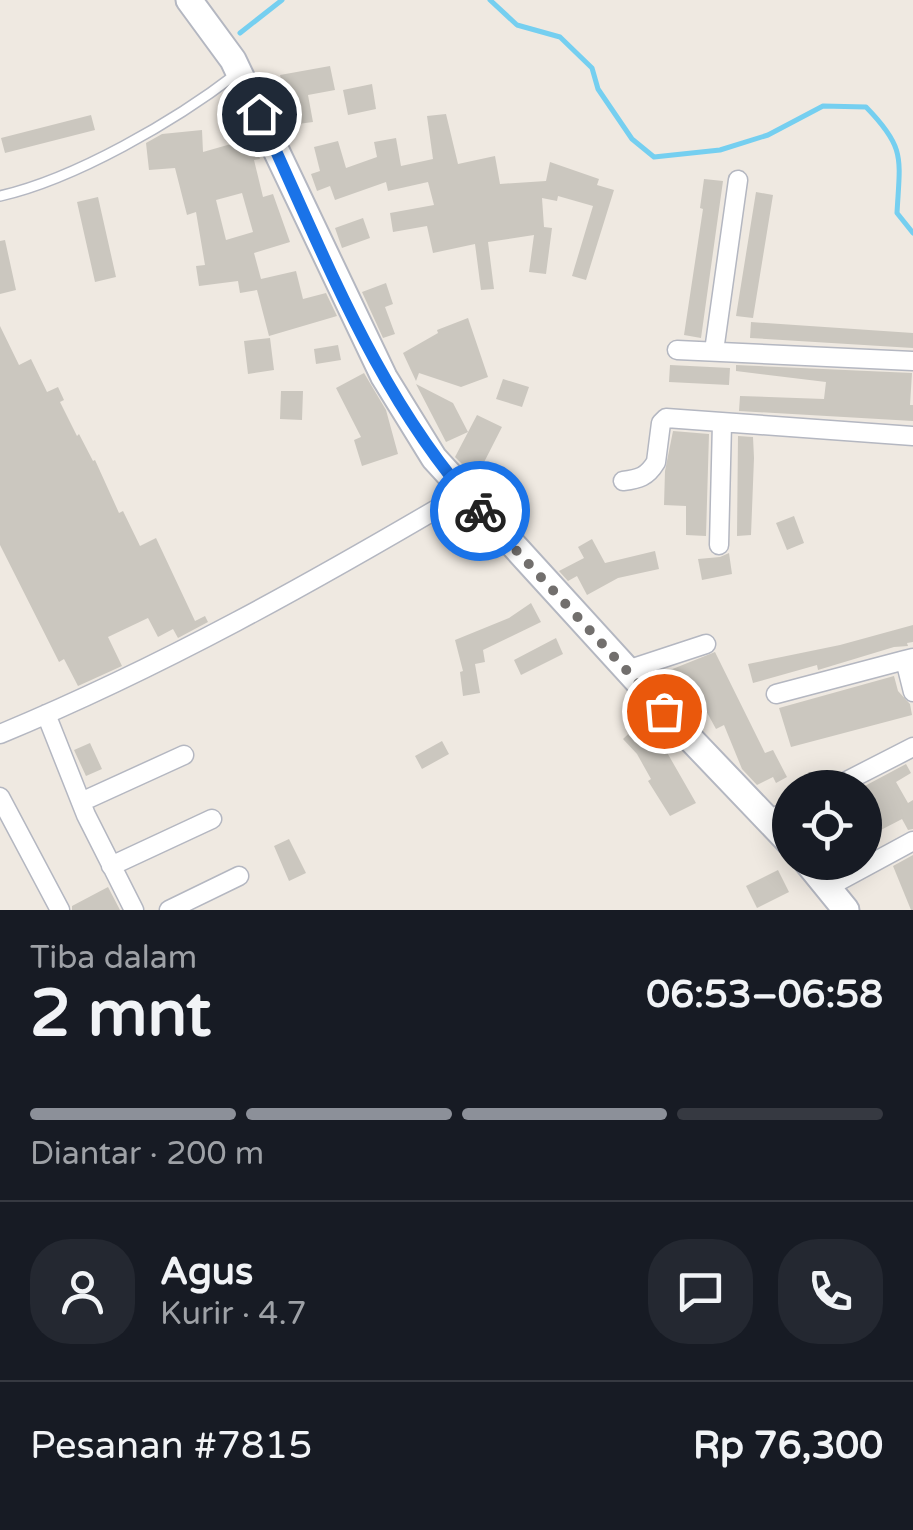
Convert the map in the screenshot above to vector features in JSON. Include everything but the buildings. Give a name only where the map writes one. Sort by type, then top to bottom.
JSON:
[{"type":"main road","points":[[189,0],[238,72],[384,377],[415,430],[464,494],[627,670],[772,806]]},
{"type":"main road","points":[[822,880],[846,910]]},
{"type":"street","points":[[714,351],[738,180]]},
{"type":"street","points":[[677,350],[913,361]]},
{"type":"street","points":[[623,480],[640,478],[653,468],[664,419],[913,436]]},
{"type":"street","points":[[719,545],[722,424]]},
{"type":"street","points":[[0,734],[155,664],[294,593],[464,494]]},
{"type":"street","points":[[627,670],[706,644]]},
{"type":"street","points":[[776,694],[909,659],[913,692]]},
{"type":"street","points":[[46,714],[80,802],[134,910]]},
{"type":"street","points":[[867,770],[913,746]]},
{"type":"street","points":[[80,802],[184,755]]},
{"type":"street","points":[[0,797],[60,910]]},
{"type":"street","points":[[111,866],[212,819]]},
{"type":"street","points":[[828,888],[913,841]]},
{"type":"street","points":[[170,910],[239,876]]},
{"type":"lane","points":[[0,196],[29,189],[103,154],[198,102],[238,72]]},
{"type":"waterway","points":[[240,33],[282,0]]},
{"type":"waterway","points":[[490,0],[517,25],[560,37],[592,68],[598,89],[632,139],[654,157],[720,150],[768,135],[823,106],[866,107],[894,144],[899,166],[897,213],[913,233]]},
{"type":"way so far","points":[[480,511],[664,711]]},
{"type":"route","points":[[259,114],[390,389],[434,458],[480,511]]}]
